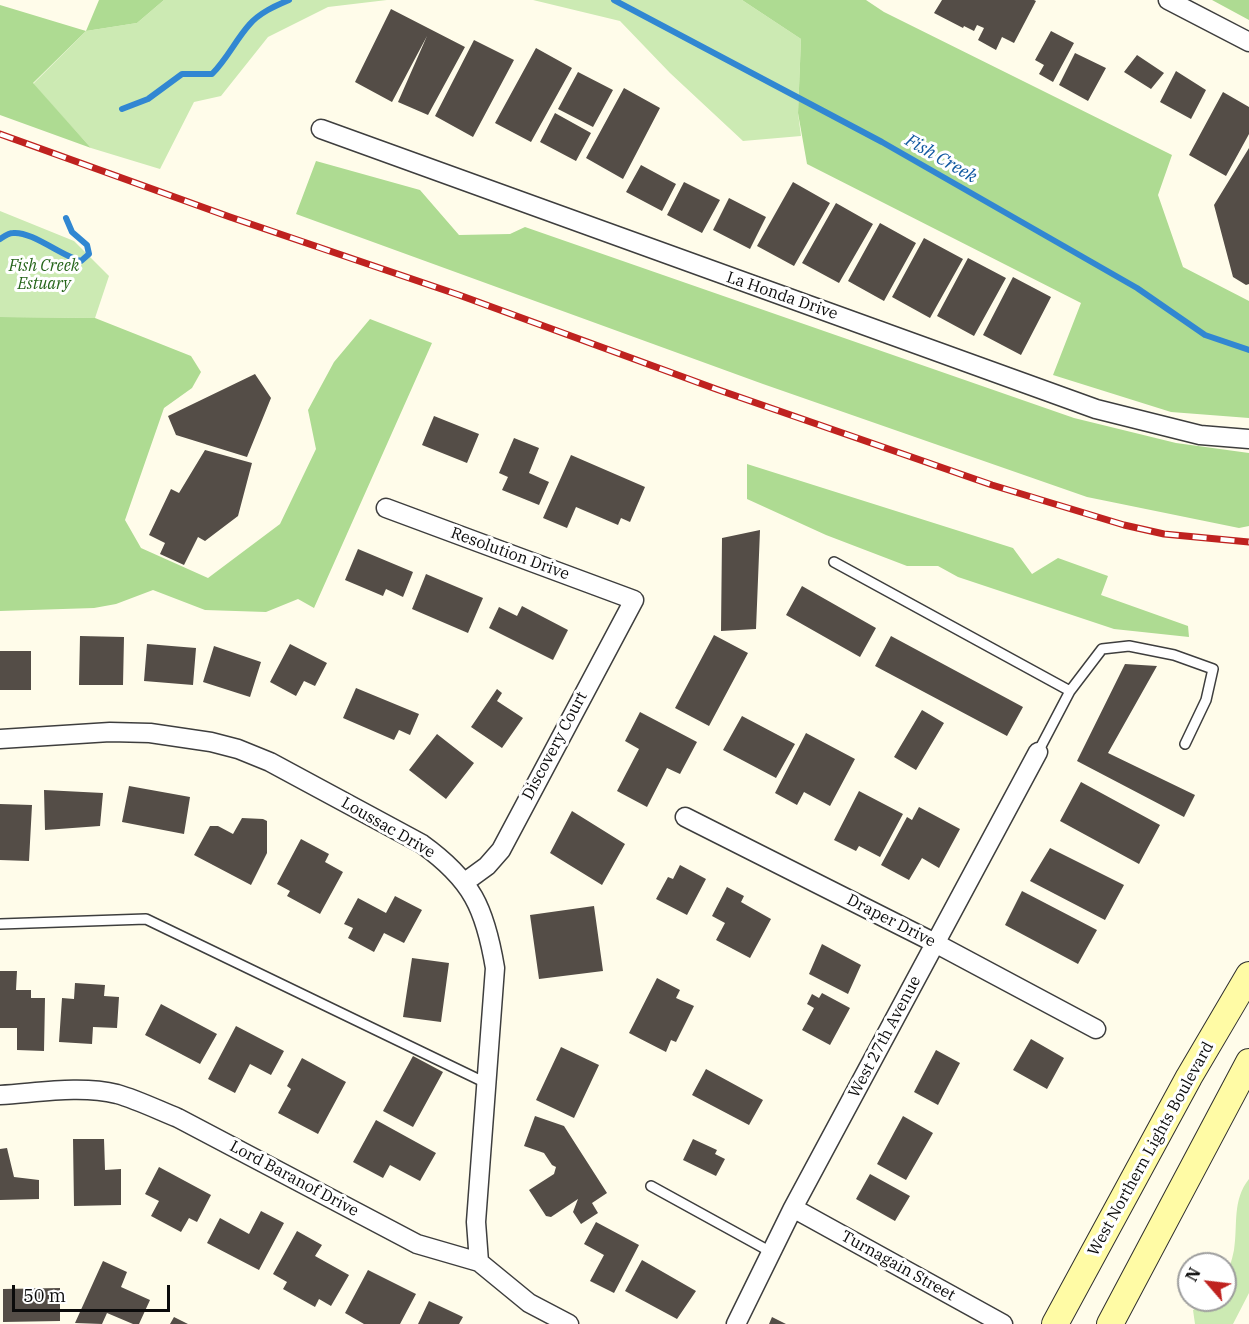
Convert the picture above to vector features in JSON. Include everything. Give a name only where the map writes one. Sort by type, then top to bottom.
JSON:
[{"type":"main road","name":"West Northern Lights Boulevard","points":[[1055,1324],[1183,1086],[1249,975]]},
{"type":"main road","points":[[1110,1324],[1249,1062]]},
{"type":"street","points":[[1168,0],[1249,42]]},
{"type":"street","name":"La Honda Drive","points":[[321,129],[1096,409],[1200,435],[1249,439]]},
{"type":"street","name":"Resolution Drive","points":[[386,508],[634,600]]},
{"type":"street","name":"Discovery Court","points":[[465,882],[487,866],[501,850],[634,600]]},
{"type":"street","name":"Loussac Drive","points":[[0,739],[110,732],[150,733],[211,742],[238,749],[270,762],[422,844],[443,859],[465,882],[482,912],[495,968],[476,1222],[479,1262]]},
{"type":"street","name":"West 27th Avenue","points":[[736,1324],[793,1208],[1038,752]]},
{"type":"street","name":"Draper Drive","points":[[685,817],[935,943],[1096,1029]]},
{"type":"street","name":"Lord Baranof Drive","points":[[0,1095],[85,1091],[116,1094],[178,1118],[417,1244],[479,1262],[529,1303],[569,1324]]},
{"type":"street","name":"Turnagain Street","points":[[793,1208],[1003,1324]]},
{"type":"lane","points":[[834,562],[1070,691]]},
{"type":"lane","points":[[1038,752],[1070,691],[1102,649],[1128,646],[1174,655],[1213,669],[1206,700],[1185,744]]},
{"type":"lane","points":[[0,924],[146,920],[486,1083]]},
{"type":"lane","points":[[651,1186],[771,1252]]},
{"type":"green space","points":[[99,0],[164,0],[137,23],[86,31]]},
{"type":"green space","points":[[164,0],[387,0],[328,7],[268,37],[221,96],[194,102],[160,169],[91,148],[33,84],[86,31],[137,23]]},
{"type":"green space","points":[[533,0],[742,0],[801,39],[798,113],[801,136],[743,141],[670,73],[620,21]]},
{"type":"green space","points":[[742,0],[866,0],[884,12],[1172,155],[1158,195],[1183,267],[1249,301],[1249,418],[1171,412],[1053,375],[1081,303],[807,164],[798,113],[801,39]]},
{"type":"green space","points":[[1212,0],[1249,0],[1249,20]]},
{"type":"green space","points":[[0,5],[86,31],[33,83],[91,148],[0,115]]},
{"type":"green space","points":[[316,161],[420,190],[459,235],[510,234],[525,227],[1074,418],[1176,443],[1249,453],[1249,526],[1239,528],[1087,497],[763,384],[296,214]]},
{"type":"green space","name":"Fish Creek Estuary","points":[[0,211],[74,241],[109,276],[95,318],[0,317]]},
{"type":"green space","points":[[0,317],[95,318],[191,356],[201,372],[192,388],[164,408],[125,520],[141,548],[208,578],[280,524],[316,449],[308,410],[334,362],[370,319],[432,343],[314,608],[298,599],[266,612],[205,610],[153,590],[116,604],[94,608],[0,611]]},
{"type":"green space","points":[[747,464],[1013,548],[1032,574],[1058,558],[1108,576],[1101,595],[1188,626],[1189,637],[1114,629],[958,577],[938,566],[907,566],[826,535],[747,499]]},
{"type":"green space","points":[[1249,1179],[1249,1293],[1233,1324],[1195,1324],[1193,1312],[1237,1312],[1237,1252],[1234,1252],[1238,1204]]},
{"type":"building","points":[[942,0],[1036,1],[1014,43],[1002,37],[996,50],[978,40],[984,28],[977,25],[974,31],[964,26],[963,28],[934,13]]},
{"type":"building","points":[[391,9],[465,47],[428,115],[398,102],[427,36],[392,102],[355,82]]},
{"type":"building","points":[[1051,31],[1074,43],[1053,82],[1039,74],[1044,65],[1035,60]]},
{"type":"building","points":[[474,40],[514,60],[473,137],[435,116]]},
{"type":"building","points":[[536,48],[572,68],[531,142],[495,123]]},
{"type":"building","points":[[1075,53],[1106,68],[1088,101],[1059,85]]},
{"type":"building","points":[[1137,55],[1164,73],[1151,89],[1124,72]]},
{"type":"building","points":[[1176,71],[1206,90],[1191,119],[1160,102]]},
{"type":"building","points":[[578,72],[613,90],[593,127],[558,109]]},
{"type":"building","points":[[624,88],[660,108],[623,179],[586,158]]},
{"type":"building","points":[[1223,92],[1249,107],[1249,134],[1226,176],[1189,155]]},
{"type":"building","points":[[555,113],[591,133],[576,161],[540,142]]},
{"type":"building","points":[[1249,148],[1249,284],[1246,285],[1233,277],[1214,205]]},
{"type":"building","points":[[641,165],[676,184],[662,211],[626,192]]},
{"type":"building","points":[[684,182],[720,200],[702,233],[667,215]]},
{"type":"building","points":[[793,182],[830,203],[794,266],[757,246]]},
{"type":"building","points":[[729,198],[766,217],[750,249],[713,230]]},
{"type":"building","points":[[836,203],[873,224],[839,283],[802,263]]},
{"type":"building","points":[[880,223],[916,243],[884,301],[848,281]]},
{"type":"building","points":[[924,238],[963,259],[930,318],[892,297]]},
{"type":"building","points":[[968,258],[1006,278],[974,336],[937,316]]},
{"type":"building","points":[[1013,277],[1051,297],[1021,355],[983,335]]},
{"type":"building","points":[[255,374],[271,398],[247,457],[176,435],[168,416]]},
{"type":"building","points":[[434,416],[479,434],[467,463],[422,445]]},
{"type":"building","points":[[514,438],[539,448],[529,473],[549,482],[539,505],[502,490],[508,477],[499,473]]},
{"type":"building","points":[[205,450],[252,463],[238,516],[205,541],[198,537],[184,565],[160,554],[165,543],[149,535],[171,489],[179,493]]},
{"type":"building","points":[[571,455],[645,487],[630,522],[621,518],[618,525],[576,507],[567,528],[543,518]]},
{"type":"building","points":[[760,530],[756,629],[721,631],[722,538]]},
{"type":"building","points":[[358,549],[413,572],[403,597],[386,589],[383,596],[345,580]]},
{"type":"building","points":[[426,574],[483,598],[468,633],[412,609]]},
{"type":"building","points":[[802,586],[876,628],[860,657],[786,615]]},
{"type":"building","points":[[522,606],[568,630],[553,660],[489,628],[499,607],[517,616]]},
{"type":"building","points":[[714,635],[748,653],[709,726],[675,708]]},
{"type":"building","points":[[80,636],[124,637],[123,685],[79,685]]},
{"type":"building","points":[[891,636],[1023,707],[1007,736],[875,666]]},
{"type":"building","points":[[147,644],[196,648],[193,685],[144,681]]},
{"type":"building","points":[[290,644],[327,663],[315,686],[304,681],[296,696],[270,682]]},
{"type":"building","points":[[214,646],[261,662],[250,697],[203,682]]},
{"type":"building","points":[[0,651],[31,651],[31,690],[0,690]]},
{"type":"building","points":[[1125,664],[1157,666],[1108,753],[1195,795],[1184,817],[1077,761]]},
{"type":"building","points":[[356,688],[419,714],[410,735],[399,730],[394,740],[343,718]]},
{"type":"building","points":[[497,689],[502,693],[497,701],[523,718],[502,748],[471,727]]},
{"type":"building","points":[[922,710],[944,723],[916,770],[894,757]]},
{"type":"building","points":[[640,712],[697,742],[680,774],[667,768],[647,807],[617,791],[639,749],[625,741]]},
{"type":"building","points":[[742,716],[795,744],[776,778],[723,750]]},
{"type":"building","points":[[806,733],[855,759],[830,806],[804,792],[797,805],[775,793]]},
{"type":"building","points":[[437,734],[474,763],[446,799],[409,770]]},
{"type":"building","points":[[1081,782],[1160,825],[1139,864],[1060,821]]},
{"type":"building","points":[[129,786],[190,797],[184,834],[122,822]]},
{"type":"building","points":[[44,790],[103,793],[100,826],[45,830]]},
{"type":"building","points":[[859,791],[903,814],[880,857],[859,846],[856,851],[834,840]]},
{"type":"building","points":[[0,804],[32,805],[29,861],[0,860]]},
{"type":"building","points":[[919,807],[960,829],[939,868],[922,858],[909,880],[881,865],[907,817],[912,820]]},
{"type":"building","points":[[572,811],[625,844],[602,885],[550,853]]},
{"type":"building","points":[[242,818],[267,821],[267,853],[251,885],[194,855],[210,826],[218,826],[233,834]]},
{"type":"building","points":[[301,839],[329,854],[325,862],[343,872],[320,914],[287,896],[290,891],[277,884]]},
{"type":"building","points":[[1050,848],[1124,885],[1105,920],[1030,881]]},
{"type":"building","points":[[680,865],[706,879],[687,915],[656,899],[668,877],[673,879]]},
{"type":"building","points":[[727,887],[744,896],[741,902],[771,919],[750,958],[716,940],[725,923],[712,916]]},
{"type":"building","points":[[1022,891],[1097,930],[1078,964],[1005,925]]},
{"type":"building","points":[[395,896],[422,910],[404,943],[384,933],[374,952],[348,938],[353,928],[344,924],[358,898],[386,913]]},
{"type":"building","points":[[594,906],[603,971],[539,979],[530,915]]},
{"type":"building","points":[[822,944],[861,965],[848,994],[809,974]]},
{"type":"building","points":[[412,958],[449,963],[441,1022],[403,1017]]},
{"type":"building","points":[[0,971],[17,971],[16,990],[31,990],[31,998],[45,998],[44,1051],[17,1050],[17,1028],[0,1028]]},
{"type":"building","points":[[657,978],[680,990],[676,998],[694,1006],[676,1042],[671,1040],[666,1052],[629,1033]]},
{"type":"building","points":[[75,983],[105,985],[104,996],[119,997],[117,1028],[93,1027],[92,1044],[59,1042],[62,998],[74,999]]},
{"type":"building","points":[[822,993],[850,1008],[830,1045],[802,1030],[814,1008],[807,1004],[812,994],[819,998]]},
{"type":"building","points":[[161,1004],[217,1034],[200,1064],[145,1035]]},
{"type":"building","points":[[236,1026],[284,1051],[271,1075],[250,1064],[235,1093],[208,1079]]},
{"type":"building","points":[[1031,1039],[1064,1058],[1047,1089],[1013,1070]]},
{"type":"building","points":[[561,1047],[599,1065],[574,1118],[536,1100]]},
{"type":"building","points":[[936,1050],[960,1063],[938,1105],[914,1092]]},
{"type":"building","points":[[413,1056],[443,1072],[413,1127],[383,1111]]},
{"type":"building","points":[[302,1058],[346,1082],[318,1134],[278,1113],[291,1089],[287,1086]]},
{"type":"building","points":[[706,1069],[763,1100],[749,1125],[692,1095]]},
{"type":"building","points":[[535,1116],[564,1126],[607,1193],[592,1203],[598,1213],[581,1224],[573,1212],[578,1199],[551,1217],[546,1216],[529,1190],[554,1174],[556,1167],[544,1153],[524,1146]]},
{"type":"building","points":[[903,1116],[933,1133],[906,1180],[877,1164]]},
{"type":"building","points":[[376,1120],[436,1153],[420,1181],[390,1165],[383,1178],[353,1162]]},
{"type":"building","points":[[73,1139],[104,1139],[105,1170],[121,1169],[121,1205],[74,1206]]},
{"type":"building","points":[[693,1139],[717,1150],[715,1154],[725,1159],[716,1176],[683,1160]]},
{"type":"building","points":[[7,1148],[14,1177],[39,1180],[39,1199],[0,1200],[0,1149]]},
{"type":"building","points":[[159,1167],[211,1195],[197,1222],[189,1218],[181,1232],[151,1216],[159,1201],[145,1194]]},
{"type":"building","points":[[870,1174],[910,1196],[895,1221],[856,1199]]},
{"type":"building","points":[[261,1211],[284,1223],[259,1270],[207,1243],[220,1218],[249,1234]]},
{"type":"building","points":[[596,1222],[639,1245],[614,1293],[590,1281],[604,1255],[584,1244]]},
{"type":"building","points":[[297,1231],[322,1245],[315,1256],[349,1275],[331,1306],[319,1299],[315,1307],[283,1289],[287,1282],[273,1274]]},
{"type":"building","points":[[642,1260],[696,1291],[677,1319],[625,1291]]},
{"type":"building","points":[[103,1261],[127,1272],[121,1287],[150,1300],[139,1324],[133,1324],[107,1313],[102,1324],[75,1323]]},
{"type":"building","points":[[368,1270],[416,1294],[400,1324],[364,1324],[345,1313]]},
{"type":"building","points":[[60,1288],[60,1321],[3,1322],[3,1289]]},
{"type":"building","points":[[429,1301],[463,1317],[459,1324],[418,1324]]},
{"type":"building","points":[[174,1317],[188,1324],[170,1324]]},
{"type":"building","points":[[772,1317],[786,1324],[769,1324]]},
{"type":"waterway","name":"Fish Creek","points":[[122,109],[148,99],[182,74],[212,74],[253,21],[268,10],[289,0]]},
{"type":"waterway","name":"Fish Creek","points":[[614,0],[882,142],[1137,288],[1205,335],[1249,350]]},
{"type":"waterway","name":"Fish Creek","points":[[0,239],[11,233],[21,233],[81,261],[89,254],[87,245],[72,232],[66,218]]},
{"type":"railway","points":[[0,134],[992,485],[1124,525],[1164,534],[1249,542]]}]
